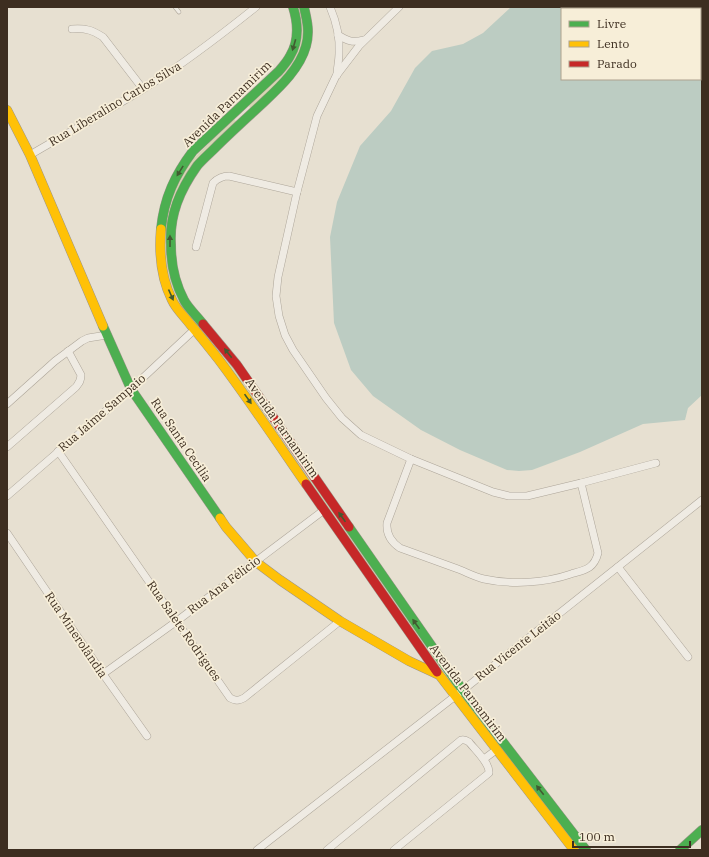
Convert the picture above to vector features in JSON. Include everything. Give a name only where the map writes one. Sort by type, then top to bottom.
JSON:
[{"type":"main road","name":"Avenida Parnamirim","points":[[293,7],[298,28],[295,44],[290,56],[280,71],[194,151],[179,172],[169,191],[163,209],[160,234],[160,256],[170,297],[241,390],[455,697],[496,750],[560,823],[586,850]]},
{"type":"main road","name":"Avenida Parnamirim","points":[[304,7],[308,24],[306,46],[294,70],[286,80],[198,165],[179,196],[172,219],[170,232],[170,257],[176,282],[184,301],[237,365],[456,681],[560,823],[574,850]]},
{"type":"main road","points":[[240,108],[248,116]]},
{"type":"main road","name":"Rua Santa Cecilia","points":[[7,110],[30,155],[131,389],[226,527],[256,562],[340,621],[409,661],[456,681]]},
{"type":"main road","points":[[680,850],[702,830]]},
{"type":"street","name":"Rua Liberalino Carlos Silva","points":[[30,155],[144,89],[197,52],[256,7]]},
{"type":"street","points":[[330,7],[338,35],[339,52],[336,76]]},
{"type":"street","points":[[399,7],[359,46],[336,76],[317,116],[297,192],[278,277],[276,296],[279,316],[285,335],[293,350],[326,398],[342,418],[361,434],[411,459],[493,492],[509,496],[527,496],[656,463]]},
{"type":"street","points":[[72,29],[84,29],[95,32],[103,37],[144,89]]},
{"type":"street","points":[[338,35],[351,42],[365,40]]},
{"type":"street","points":[[196,247],[213,183],[218,178],[229,176],[297,192]]},
{"type":"street","name":"Rua Jaime Sampaio","points":[[7,496],[131,389],[195,329]]},
{"type":"street","points":[[7,404],[68,351],[82,341],[88,338],[107,335]]},
{"type":"street","points":[[7,447],[80,383],[81,375],[68,351]]},
{"type":"street","name":"Rua Salete Rodrigues","points":[[58,451],[230,698],[234,700],[244,698],[340,621]]},
{"type":"street","points":[[411,459],[387,523],[389,536],[393,543],[400,548],[483,578],[503,582],[526,583],[565,576],[586,570],[592,566],[598,553],[580,483]]},
{"type":"street","name":"Rua Vicente Leitão","points":[[257,850],[455,697],[702,500]]},
{"type":"street","name":"Rua Ana Félicio","points":[[103,674],[177,621],[324,510]]},
{"type":"street","name":"Rua Minerolândia","points":[[7,533],[147,736]]},
{"type":"street","points":[[618,567],[688,656]]},
{"type":"street","points":[[326,850],[461,740],[464,739],[469,742],[484,759],[489,768],[490,771],[487,776],[394,850]]},
{"type":"street","points":[[484,759],[496,750]]},
{"type":"lane","points":[[175,7],[179,12]]},
{"type":"green space","points":[[295,7],[300,7],[303,18],[303,44],[292,70],[251,110],[249,106],[288,66]]},
{"type":"green space","points":[[234,119],[237,122],[176,194],[169,273],[177,298],[223,352],[440,666],[437,667],[174,301],[161,246],[172,192],[188,165]]},
{"type":"shaded area","points":[[511,7],[702,7],[702,395],[688,408],[685,420],[643,424],[580,452],[532,470],[507,470],[460,450],[421,430],[373,396],[351,370],[334,323],[330,237],[337,202],[360,146],[391,111],[415,68],[432,51],[463,44],[483,33]]},
{"type":"traffic: fast","points":[[161,229],[162,218],[171,187],[193,151],[279,71],[289,58],[295,44],[297,32],[293,7]]},
{"type":"traffic: fast","points":[[203,324],[184,300],[174,273],[171,252],[171,234],[177,203],[185,184],[199,164],[277,89],[295,69],[303,54],[308,36],[308,26],[304,7]]},
{"type":"traffic: fast","points":[[103,326],[131,389],[220,518]]},
{"type":"traffic: fast","points":[[349,527],[456,681],[586,850]]},
{"type":"traffic: fast","points":[[680,850],[702,830]]},
{"type":"traffic: slow","points":[[7,110],[30,155],[103,326]]},
{"type":"traffic: slow","points":[[161,229],[160,247],[163,274],[168,292],[174,303],[230,375],[306,484]]},
{"type":"traffic: slow","points":[[220,518],[256,562],[280,580],[340,621],[409,661],[437,674]]},
{"type":"traffic: slow","points":[[437,672],[574,850]]},
{"type":"traffic: jam","points":[[203,324],[237,365],[349,527]]},
{"type":"traffic: jam","points":[[306,484],[437,672]]}]
